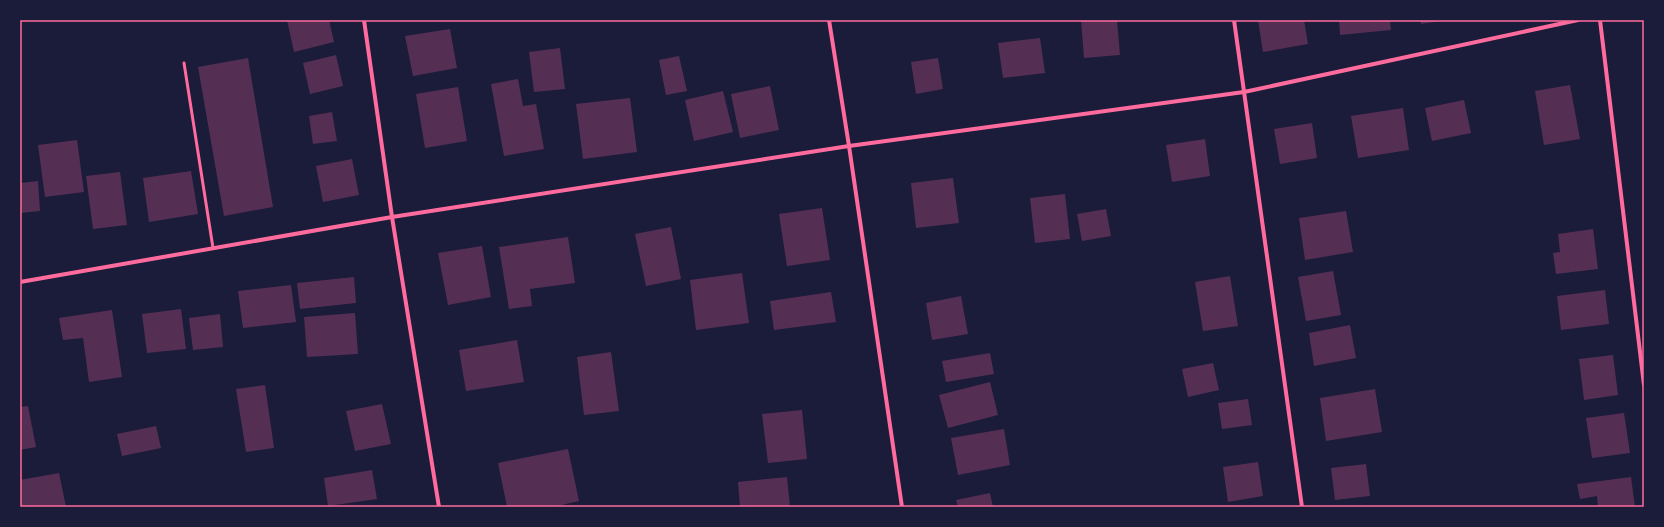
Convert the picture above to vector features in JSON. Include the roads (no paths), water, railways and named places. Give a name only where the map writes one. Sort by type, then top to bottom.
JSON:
[{"type":"street","points":[[364,20],[392,217],[438,507]]},
{"type":"street","points":[[829,20],[902,507]]},
{"type":"street","points":[[1234,20],[1302,507]]},
{"type":"street","points":[[20,282],[392,217],[849,146],[1244,92],[1578,20]]},
{"type":"street","points":[[1600,20],[1644,385]]},
{"type":"lane","points":[[184,63],[213,248]]}]
